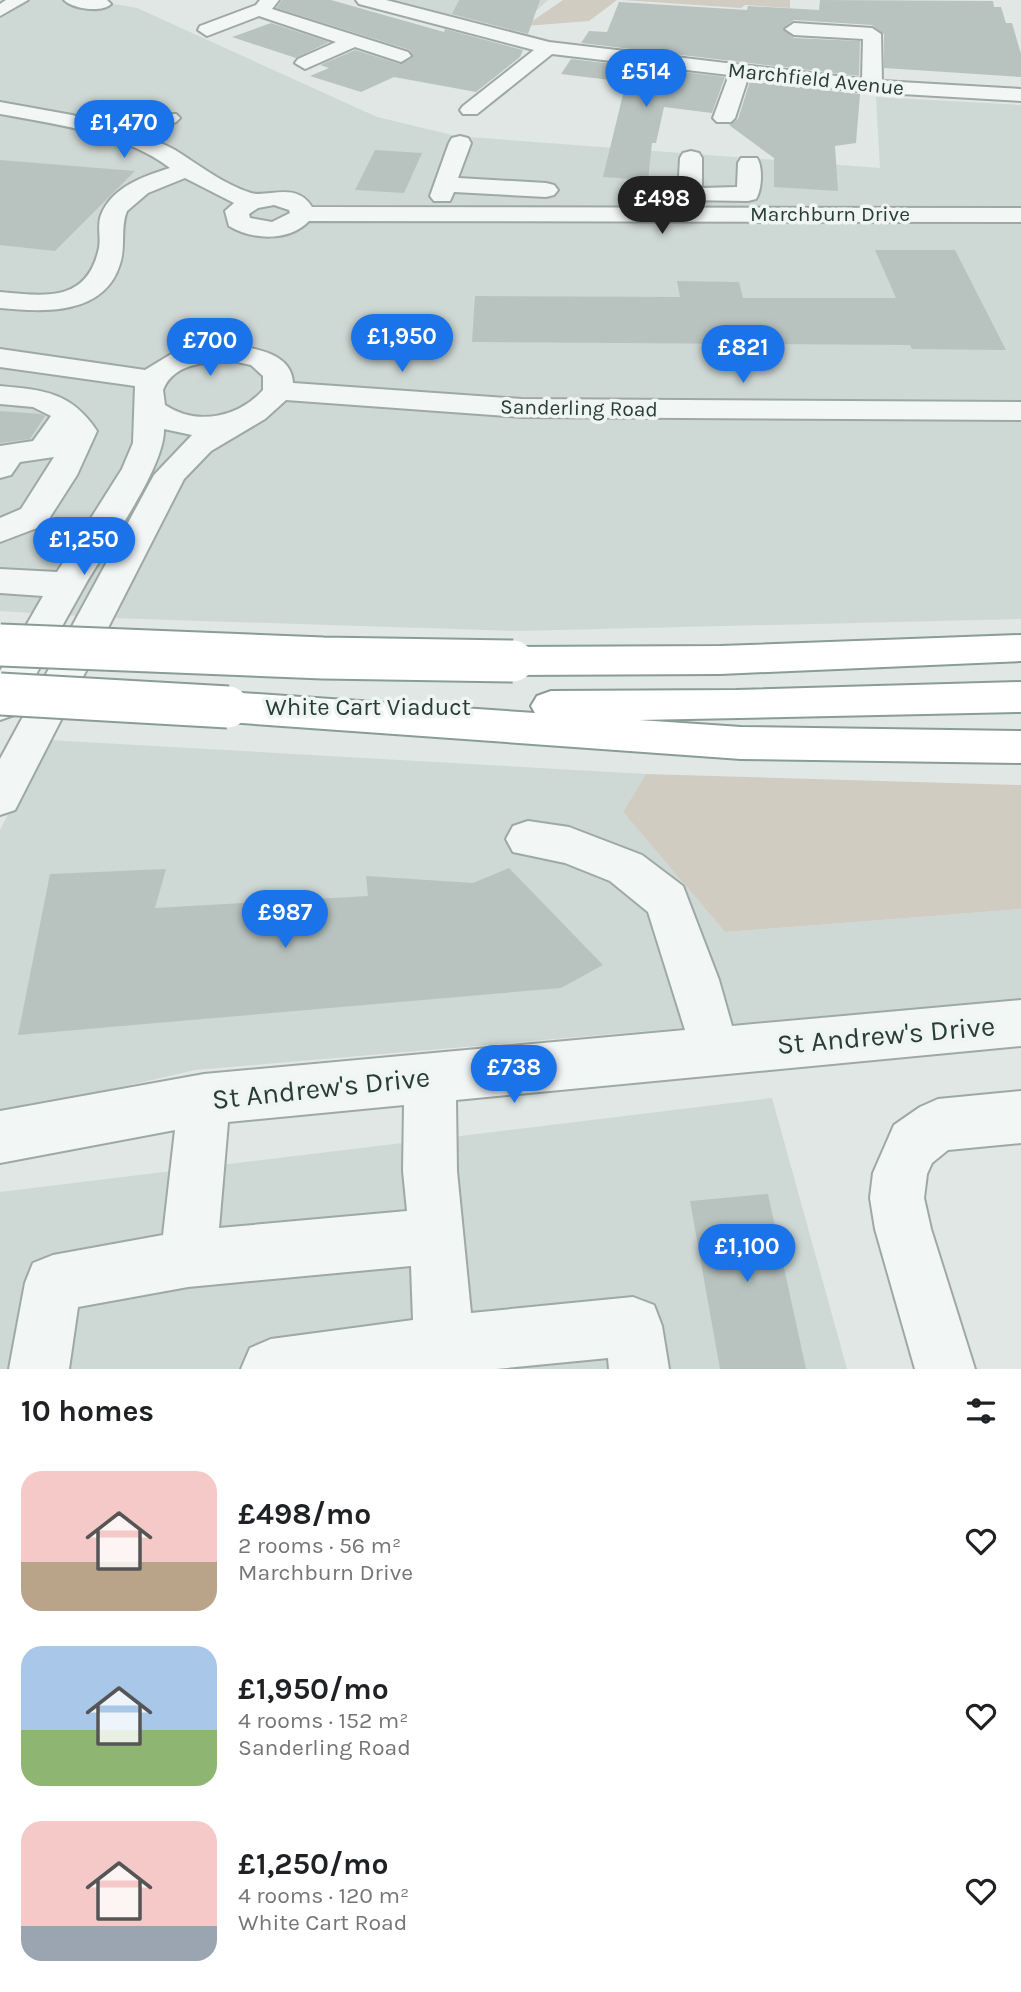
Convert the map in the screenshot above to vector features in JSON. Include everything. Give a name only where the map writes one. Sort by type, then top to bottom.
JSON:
[{"type":"highway","name":"White Cart Viaduct","points":[[0,645],[323,658],[720,660],[1021,648]]},
{"type":"highway","points":[[0,694],[228,707],[738,724],[1021,747]]},
{"type":"highway","points":[[738,724],[1021,697]]},
{"type":"street","points":[[0,11],[19,0]]},
{"type":"street","points":[[72,0],[102,4]]},
{"type":"street","name":"Marchfield Avenue","points":[[365,0],[548,48],[872,86],[1021,95]]},
{"type":"street","points":[[207,30],[266,4],[266,13],[286,21],[401,56]]},
{"type":"street","points":[[794,29],[872,34],[872,86]]},
{"type":"street","points":[[305,63],[353,41]]},
{"type":"street","points":[[470,110],[548,48]]},
{"type":"street","points":[[724,118],[740,71]]},
{"type":"street","name":"Marchburn Drive","points":[[0,108],[72,121],[166,154],[187,170],[251,202],[242,206],[236,216],[243,225],[251,228],[281,227],[298,219],[302,214],[520,214],[637,205],[840,223],[1021,215]]},
{"type":"street","points":[[0,132],[25,113]]},
{"type":"street","points":[[125,138],[169,118]]},
{"type":"street","points":[[460,143],[443,190],[573,192],[637,205],[690,195],[748,194],[749,163]]},
{"type":"street","points":[[690,195],[691,159]]},
{"type":"street","points":[[0,300],[41,303],[67,300],[91,291],[104,277],[112,242],[110,220],[117,208],[126,198],[150,182],[187,170]]},
{"type":"street","points":[[520,214],[521,240]]},
{"type":"street","points":[[0,705],[67,585],[138,469],[149,443],[151,392],[161,372],[185,359],[211,353],[245,354],[271,365],[278,374],[278,391],[262,410],[200,444],[170,475],[0,798]]},
{"type":"street","points":[[0,358],[151,392]]},
{"type":"street","name":"Sanderling Road","points":[[278,391],[522,408],[1021,411]]},
{"type":"street","points":[[151,392],[162,418],[189,426],[222,425],[238,421]]},
{"type":"street","points":[[0,395],[40,398],[68,414],[82,431],[61,475],[33,517],[0,531]]},
{"type":"street","name":"Sanderling Road","points":[[964,409],[1021,402]]},
{"type":"street","points":[[7,457],[43,450],[68,414]]},
{"type":"street","points":[[0,581],[67,585]]},
{"type":"street","points":[[528,839],[569,845],[626,868],[667,900],[695,980],[715,1051]]},
{"type":"street","name":"St Andrew's Drive","points":[[0,1137],[204,1099],[1021,1023]]},
{"type":"street","points":[[430,1077],[430,1171],[444,1345]]},
{"type":"street","points":[[188,1259],[204,1099]]},
{"type":"street","points":[[945,1369],[903,1229],[897,1198],[900,1173],[913,1144],[938,1125],[1021,1117]]},
{"type":"street","points":[[38,1369],[53,1283],[188,1259],[437,1236]]},
{"type":"street","points":[[271,1369],[444,1345],[633,1326],[639,1369]]},
{"type":"shaded area","points":[[31,0],[91,0],[137,8],[377,117],[456,136],[880,168],[876,97],[1021,105],[1021,619],[516,631],[111,618],[0,611],[0,19]]},
{"type":"shaded area","points":[[393,0],[548,0],[514,31]]},
{"type":"shaded area","points":[[563,0],[617,0],[589,21],[525,26]]},
{"type":"shaded area","points":[[623,0],[790,0],[790,8],[745,5],[741,8]]},
{"type":"shaded area","points":[[47,740],[646,774],[623,812],[725,932],[1021,909],[1021,999],[195,1070],[0,1115],[0,830]]},
{"type":"shaded area","points":[[646,774],[1021,785],[1021,909],[725,932],[623,812]]},
{"type":"shaded area","points":[[772,1098],[847,1369],[0,1369],[0,1192]]},
{"type":"building","points":[[282,0],[331,0],[444,32],[445,29],[523,50],[520,57],[476,92],[394,77],[361,92],[310,76],[329,68],[320,65],[355,50],[400,64],[412,58],[410,50],[276,8]]},
{"type":"building","points":[[459,0],[540,0],[528,34],[452,14]]},
{"type":"building","points":[[820,0],[993,1],[994,7],[1001,7],[1006,23],[1012,23],[1021,54],[1021,77],[884,68],[884,34],[872,25],[794,20],[783,28],[794,38],[860,41],[859,76],[581,43],[589,31],[607,32],[619,2],[747,10],[748,6],[819,10]]},
{"type":"building","points":[[271,23],[329,42],[296,58],[232,37]]},
{"type":"building","points":[[571,59],[725,77],[712,113],[664,107],[656,143],[652,143],[648,180],[603,177],[626,82],[561,74]]},
{"type":"building","points":[[750,81],[860,94],[856,143],[835,146],[838,191],[774,187],[774,158],[729,125],[738,119]]},
{"type":"building","points":[[375,150],[422,153],[404,193],[355,190]]},
{"type":"building","points":[[0,160],[135,171],[55,251],[0,245]]},
{"type":"building","points":[[875,250],[955,250],[1006,350],[912,349],[910,345],[472,342],[475,296],[680,297],[677,281],[739,282],[743,298],[896,298]]},
{"type":"building","points":[[0,411],[45,416],[30,439],[0,443]]},
{"type":"building","points":[[509,868],[603,965],[561,988],[18,1035],[50,874],[166,869],[155,908],[368,896],[366,876],[473,883]]},
{"type":"building","points":[[768,1194],[806,1369],[720,1369],[690,1201]]}]
